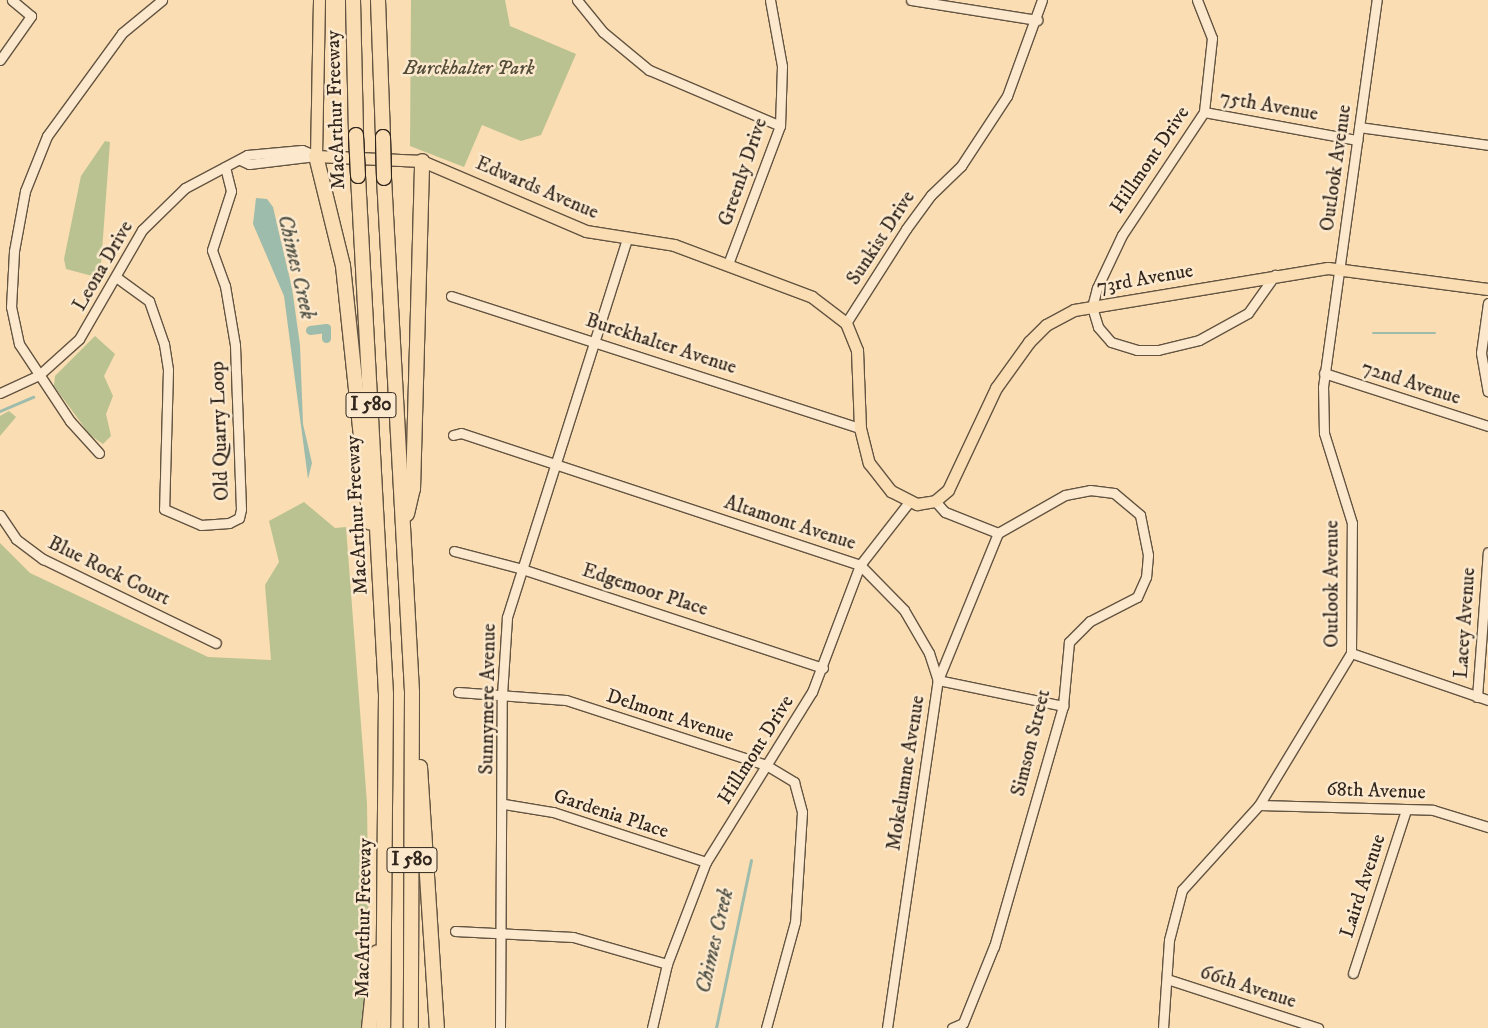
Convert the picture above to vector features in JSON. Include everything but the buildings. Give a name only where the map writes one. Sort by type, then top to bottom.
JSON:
[{"type":"highway","name":"MacArthur Freeway","points":[[353,0],[358,176],[384,634],[383,1028]]},
{"type":"highway","name":"I 580","points":[[378,0],[384,178],[412,692],[411,1028]]},
{"type":"highway","points":[[316,156],[346,289],[361,458],[384,634]]},
{"type":"highway","points":[[403,526],[413,489],[422,161]]},
{"type":"highway","points":[[412,692],[437,1028]]},
{"type":"highway","points":[[370,1028],[373,966],[382,930]]},
{"type":"main road","points":[[316,156],[319,0]]},
{"type":"main road","name":"Edwards Avenue","points":[[316,156],[422,161],[586,231],[627,239],[667,243],[728,264],[812,297],[846,323]]},
{"type":"main road","name":"73rd Avenue","points":[[935,501],[948,490],[996,388],[1029,342],[1059,316],[1092,307],[1275,275],[1339,268],[1488,289]]},
{"type":"main road","points":[[846,323],[861,367],[860,428],[863,445],[878,477],[909,502],[935,501]]},
{"type":"street","points":[[0,60],[32,16],[12,0]]},
{"type":"street","points":[[99,453],[39,375],[19,344],[11,307],[14,251],[28,184],[47,136],[122,33],[142,21],[162,0]]},
{"type":"street","points":[[577,0],[603,32],[649,70],[780,126]]},
{"type":"street","name":"Greenly Drive","points":[[728,264],[780,126],[782,66],[770,0]]},
{"type":"street","points":[[911,0],[1037,20]]},
{"type":"street","name":"Sunkist Drive","points":[[846,323],[906,229],[931,195],[961,166],[1007,96],[1037,20],[1042,0]]},
{"type":"street","name":"Hillmont Drive","points":[[1092,307],[1097,288],[1122,235],[1204,112],[1212,38],[1197,0]]},
{"type":"street","name":"Outlook Avenue","points":[[1164,1028],[1174,911],[1182,890],[1259,805],[1351,654],[1352,523],[1324,433],[1324,373],[1377,0]]},
{"type":"street","name":"75th Avenue","points":[[1204,112],[1357,140]]},
{"type":"street","points":[[1359,127],[1488,145]]},
{"type":"street","name":"Leona Drive","points":[[0,393],[39,375],[84,332],[155,215],[186,188],[240,160],[249,164],[316,156]]},
{"type":"street","name":"Old Quarry Loop","points":[[116,277],[149,301],[164,344],[168,439],[164,509],[201,525],[229,523],[239,518],[241,509],[235,345],[225,286],[212,250],[231,192],[225,167]]},
{"type":"street","name":"Sunnymere Avenue","points":[[500,1028],[504,804],[502,695],[507,616],[519,568],[627,239]]},
{"type":"street","points":[[1092,307],[1098,327],[1111,342],[1158,350],[1199,340],[1239,321],[1275,275]]},
{"type":"street","name":"Burckhalter Avenue","points":[[451,296],[860,428]]},
{"type":"street","points":[[1488,303],[1481,353],[1488,391]]},
{"type":"street","name":"72nd Avenue","points":[[1324,373],[1488,426]]},
{"type":"street","name":"Altamont Avenue","points":[[453,436],[461,433],[860,565],[904,610],[929,653],[938,680]]},
{"type":"street","name":"Simson Street","points":[[952,1028],[966,1025],[994,946],[1063,706],[1066,653],[1073,635],[1090,621],[1128,604],[1142,590],[1148,555],[1143,523],[1124,499],[1090,490],[1065,495],[998,533]]},
{"type":"street","points":[[935,501],[945,512],[998,533]]},
{"type":"street","name":"Hillmont Drive","points":[[652,1028],[667,964],[706,862],[805,706],[824,668],[843,602],[860,565],[909,502]]},
{"type":"street","name":"Blue Rock Court","points":[[0,515],[16,539],[43,559],[216,643]]},
{"type":"street","name":"Mokelumne Avenue","points":[[887,1028],[938,680],[998,533]]},
{"type":"street","name":"Edgemoor Place","points":[[454,552],[519,568],[824,668]]},
{"type":"street","name":"Lacey Avenue","points":[[1477,697],[1488,552]]},
{"type":"street","points":[[1351,654],[1488,700]]},
{"type":"street","points":[[938,680],[1063,706]]},
{"type":"street","name":"Delmont Avenue","points":[[458,692],[566,700],[766,765],[800,788],[802,812],[795,922],[766,1028]]},
{"type":"street","name":"Gardenia Place","points":[[504,804],[553,812],[706,862]]},
{"type":"street","name":"68th Avenue","points":[[1259,805],[1433,810],[1488,827]]},
{"type":"street","name":"Laird Avenue","points":[[1353,973],[1406,810]]},
{"type":"street","points":[[455,931],[573,937],[667,964]]},
{"type":"street","name":"66th Avenue","points":[[1168,979],[1318,1028]]},
{"type":"green space","name":"Burckhalter Park","points":[[411,0],[505,0],[510,26],[576,54],[541,135],[521,141],[482,125],[464,167],[410,146]]},
{"type":"green space","points":[[105,141],[110,142],[100,278],[66,269],[64,259],[81,176]]},
{"type":"green space","points":[[95,336],[115,354],[104,376],[113,396],[106,414],[111,436],[103,444],[90,435],[54,386],[55,376]]},
{"type":"green space","points":[[9,411],[16,417],[0,436],[0,416]]},
{"type":"green space","points":[[304,502],[335,528],[346,527],[367,803],[369,952],[362,1028],[0,1028],[0,543],[30,573],[208,657],[271,660],[265,585],[279,562],[269,521]]},
{"type":"shaded area","points":[[256,198],[267,199],[273,207],[292,288],[300,345],[303,424],[312,463],[308,479],[284,296],[253,224]]},
{"type":"waterway","name":"Chimes Creek","points":[[310,330],[326,328],[326,338]]},
{"type":"waterway","points":[[1373,333],[1435,333]]},
{"type":"waterway","points":[[0,411],[33,397]]},
{"type":"waterway","name":"Chimes Creek","points":[[716,1028],[751,861]]}]
